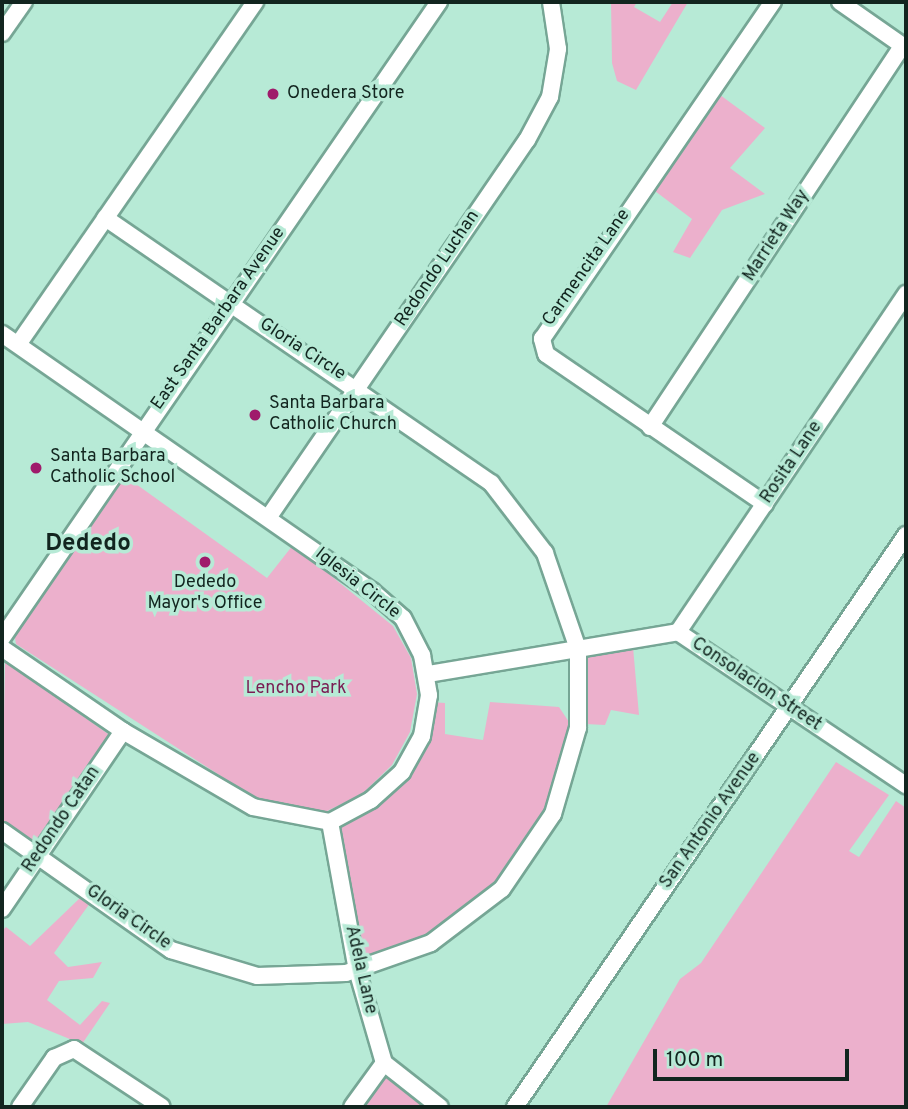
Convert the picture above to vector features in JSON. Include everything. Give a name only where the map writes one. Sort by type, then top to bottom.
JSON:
[{"type":"street","points":[[2,33],[24,2]]},
{"type":"street","points":[[19,343],[255,2]]},
{"type":"street","name":"East Santa Barbara Avenue","points":[[2,638],[229,303],[439,2]]},
{"type":"street","name":"Redondo Luchan","points":[[268,518],[550,97],[558,49],[551,2]]},
{"type":"street","name":"Carmencita Lane","points":[[765,504],[546,354],[543,331],[773,2]]},
{"type":"street","points":[[840,2],[905,46]]},
{"type":"street","name":"Marrieta Way","points":[[650,427],[905,46]]},
{"type":"street","name":"Gloria Circle","points":[[2,831],[171,950],[257,976],[357,970],[431,943],[509,878],[553,814],[578,728],[578,649],[545,554],[491,482],[358,386],[229,303],[105,218]]},
{"type":"street","name":"Rosita Lane","points":[[678,632],[906,294]]},
{"type":"street","name":"Iglesia Circle","points":[[2,334],[19,343],[268,518],[403,618],[428,674],[422,736],[402,772],[371,800],[330,822]]},
{"type":"street","name":"San Antonio Avenue","points":[[515,1107],[906,535]]},
{"type":"street","name":"Consolacion Street","points":[[428,674],[678,632],[906,785]]},
{"type":"street","points":[[2,648],[123,732],[253,807],[330,822]]},
{"type":"street","name":"Redondo Catan","points":[[2,909],[123,732]]},
{"type":"street","name":"Adela Lane","points":[[330,822],[357,970],[384,1063]]},
{"type":"street","points":[[20,1107],[54,1058],[74,1049],[162,1107]]},
{"type":"street","points":[[352,1107],[384,1063],[440,1107]]},
{"type":"green space","points":[[611,2],[637,2],[634,7],[660,22],[673,2],[688,2],[636,90],[617,81],[612,63]]},
{"type":"green space","points":[[716,92],[765,128],[730,168],[765,194],[722,210],[690,258],[673,252],[692,219],[651,188]]},
{"type":"green space","name":"Lencho Park","points":[[122,474],[267,578],[293,545],[393,626],[411,658],[417,694],[410,732],[392,765],[362,794],[327,811],[293,812],[255,798],[16,644],[14,633]]},
{"type":"green space","points":[[633,647],[639,715],[611,710],[605,725],[585,724],[584,655]]},
{"type":"green space","points":[[5,661],[111,736],[35,847],[2,824]]},
{"type":"green space","points":[[431,702],[445,703],[445,734],[483,740],[490,702],[559,707],[573,728],[550,814],[499,885],[430,941],[358,963],[333,823],[405,774]]},
{"type":"green space","points":[[836,762],[889,795],[849,851],[859,857],[896,801],[906,808],[906,1107],[606,1107],[680,979],[701,963]]},
{"type":"green space","points":[[81,897],[93,899],[54,953],[68,967],[102,962],[93,978],[59,981],[47,1000],[80,1025],[102,1001],[110,1003],[82,1044],[28,1022],[2,1024],[2,931],[6,927],[30,946]]},
{"type":"green space","points":[[384,1073],[424,1107],[357,1107]]},
{"type":"place","name":"Onedera Store","points":[[273,94]]},
{"type":"place","name":"Santa Barbara Catholic Church","points":[[255,415]]},
{"type":"place","name":"Santa Barbara Catholic School","points":[[36,468]]},
{"type":"place","name":"Dededo Mayor's Office","points":[[205,562]]},
{"type":"district","name":"Dededo","points":[[88,545]]}]
